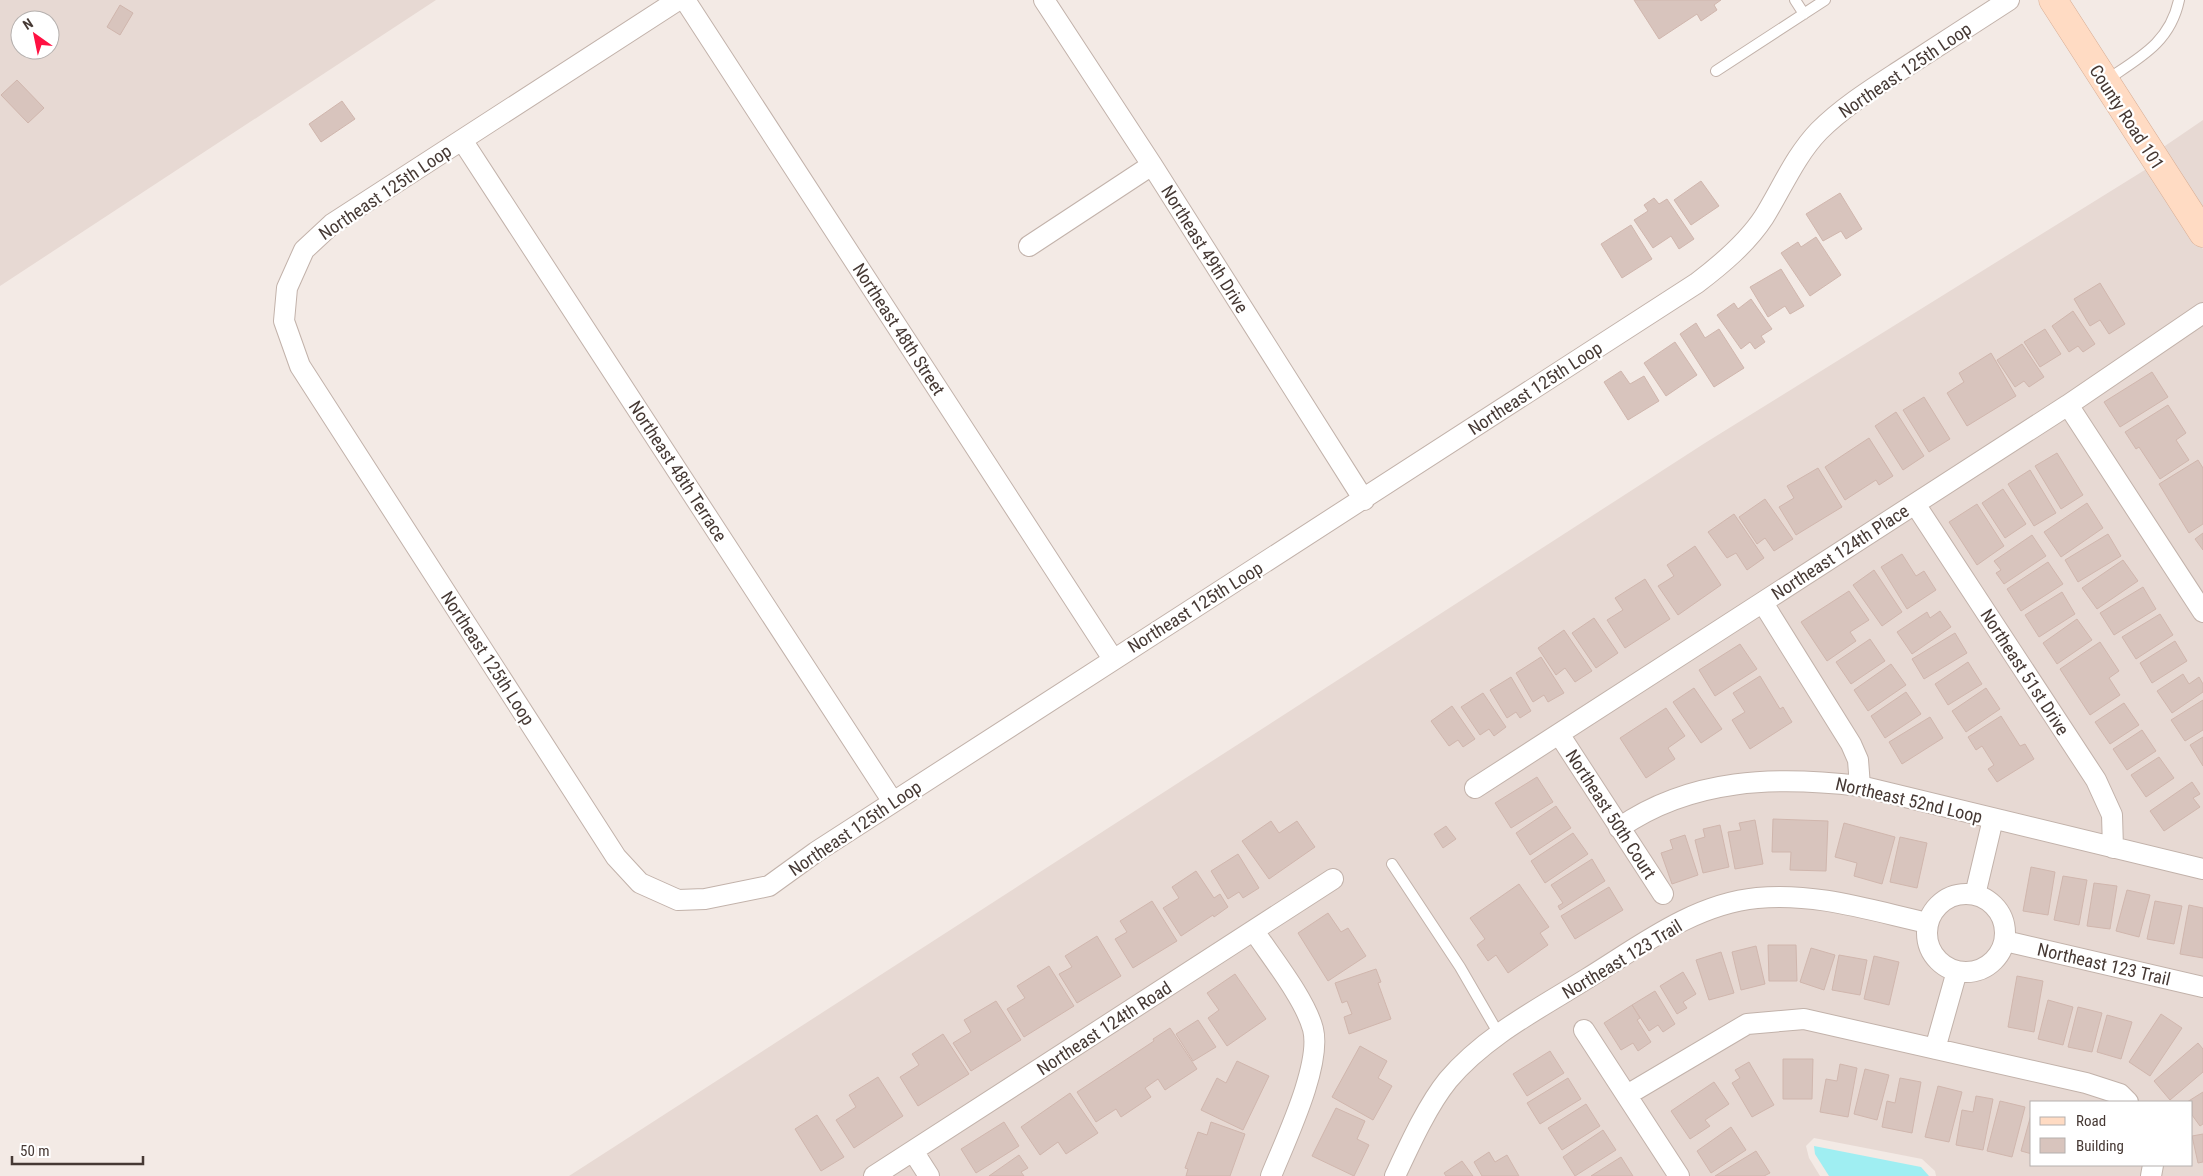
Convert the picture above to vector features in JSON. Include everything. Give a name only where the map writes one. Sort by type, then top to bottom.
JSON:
[{"type":"street","name":"Northeast 125th Loop","points":[[678,0],[332,224],[304,250],[287,288],[284,321],[300,366],[610,849],[640,883],[678,900],[705,899],[769,886],[893,802],[1113,659],[1364,500],[1697,283],[1718,267],[1742,244],[1764,217],[1781,183],[1800,155],[1819,132],[1836,116],[1871,89],[2009,0]]},
{"type":"street","name":"Northeast 48th Street","points":[[685,0],[1113,659]]},
{"type":"street","name":"Northeast 49th Drive","points":[[1044,0],[1152,165],[1364,500]]},
{"type":"street","name":"County Road 101","points":[[2053,0],[2203,233]]},
{"type":"street","name":"Northeast 48th Terrace","points":[[462,140],[893,802]]},
{"type":"street","points":[[1029,246],[1152,165]]},
{"type":"street","name":"Northeast 124th Place","points":[[1475,788],[2068,405],[2203,313]]},
{"type":"street","points":[[2068,405],[2203,612]]},
{"type":"street","name":"Northeast 51st Drive","points":[[1915,504],[2096,780],[2112,815],[2113,848]]},
{"type":"street","points":[[1763,602],[1851,744],[1858,760],[1860,786]]},
{"type":"street","name":"Northeast 50th Court","points":[[1559,734],[1663,894]]},
{"type":"street","name":"Northeast 52nd Loop","points":[[1620,828],[1655,806],[1684,796],[1730,785],[1789,779],[1860,786],[2203,869]]},
{"type":"street","points":[[1975,894],[1993,819]]},
{"type":"street","name":"Northeast 124th Road","points":[[874,1176],[1333,879]]},
{"type":"street","points":[[1975,894],[1996,906],[2006,928],[2005,941],[1993,962],[1976,971],[1957,972],[1945,967],[1936,959],[1929,948],[1928,923],[1933,912],[1951,897],[1975,894]]},
{"type":"street","name":"Northeast 123 Trail","points":[[1395,1176],[1415,1135],[1447,1081],[1477,1051],[1654,937],[1706,910],[1756,898],[1801,898],[1836,902],[1928,923]]},
{"type":"street","points":[[1254,931],[1306,1011],[1314,1031],[1315,1055],[1310,1072],[1271,1176]]},
{"type":"street","name":"Northeast 123 Trail","points":[[2005,941],[2203,987]]},
{"type":"street","points":[[1935,1049],[1957,972]]},
{"type":"street","points":[[1626,1095],[1747,1024],[1804,1019],[2086,1083],[2120,1094],[2127,1101]]},
{"type":"street","points":[[1584,1030],[1679,1176]]},
{"type":"street","points":[[913,1151],[929,1176]]},
{"type":"lane","points":[[1795,0],[1804,14]]},
{"type":"lane","points":[[1716,71],[1825,0]]},
{"type":"lane","points":[[2105,82],[2149,51],[2167,33],[2176,16],[2179,0]]},
{"type":"lane","points":[[1392,864],[1460,967],[1500,1036]]},
{"type":"shaded area","points":[[0,0],[436,0],[0,286]]},
{"type":"shaded area","points":[[2203,120],[2203,209],[2162,148]]},
{"type":"shaded area","points":[[2148,168],[2203,249],[2203,1176],[1936,1176],[1935,1171],[1922,1159],[1814,1138],[1806,1146],[1809,1158],[1820,1176],[569,1176],[1705,443]]},
{"type":"water","points":[[1814,1146],[1921,1167],[1929,1176],[1829,1176],[1815,1154]]},
{"type":"building","points":[[1634,0],[1721,0],[1714,5],[1717,10],[1701,21],[1697,14],[1659,39]]},
{"type":"building","points":[[120,5],[133,13],[120,35],[107,27]]},
{"type":"building","points":[[17,80],[44,108],[28,123],[1,95]]},
{"type":"building","points":[[342,101],[355,119],[321,142],[309,124]]},
{"type":"building","points":[[1701,181],[1719,206],[1691,225],[1674,200]]},
{"type":"building","points":[[1840,193],[1862,229],[1846,239],[1841,231],[1823,241],[1806,214]]},
{"type":"building","points":[[1654,198],[1659,204],[1667,199],[1694,239],[1679,249],[1671,236],[1653,248],[1634,220],[1648,211],[1644,205]]},
{"type":"building","points":[[1631,225],[1652,259],[1622,278],[1601,244]]},
{"type":"building","points":[[1816,237],[1841,275],[1810,296],[1781,253],[1798,242],[1801,247]]},
{"type":"building","points":[[1781,269],[1804,306],[1790,314],[1785,306],[1768,317],[1750,287]]},
{"type":"building","points":[[2100,283],[2125,324],[2109,334],[2100,320],[2090,326],[2074,299]]},
{"type":"building","points":[[1751,299],[1772,329],[1761,336],[1765,342],[1755,349],[1750,342],[1741,349],[1717,315],[1734,303],[1738,309]]},
{"type":"building","points":[[2073,311],[2095,344],[2083,352],[2078,346],[2069,352],[2052,326]]},
{"type":"building","points":[[1696,323],[1705,338],[1719,329],[1744,368],[1714,387],[1680,334]]},
{"type":"building","points":[[2045,329],[2061,354],[2040,367],[2024,342]]},
{"type":"building","points":[[1675,342],[1697,375],[1666,396],[1644,363]]},
{"type":"building","points":[[2022,344],[2044,377],[2029,387],[2024,381],[2015,387],[1997,360]]},
{"type":"building","points":[[1991,353],[2016,396],[1967,426],[1947,393],[1964,382],[1959,373]]},
{"type":"building","points":[[1621,371],[1630,384],[1644,376],[1659,401],[1628,420],[1604,382]]},
{"type":"building","points":[[2152,372],[2168,397],[2120,427],[2104,402]]},
{"type":"building","points":[[1924,397],[1950,439],[1929,452],[1903,410]]},
{"type":"building","points":[[2168,405],[2186,433],[2176,440],[2189,460],[2160,479],[2139,447],[2136,449],[2125,432]]},
{"type":"building","points":[[1896,412],[1924,456],[1903,470],[1875,426]]},
{"type":"building","points":[[1869,438],[1893,476],[1879,485],[1876,480],[1845,500],[1825,467]]},
{"type":"building","points":[[2057,453],[2083,495],[2061,509],[2035,466]]},
{"type":"building","points":[[2198,460],[2203,468],[2203,524],[2189,533],[2159,484]]},
{"type":"building","points":[[1818,468],[1842,507],[1796,535],[1779,507],[1794,498],[1787,486]]},
{"type":"building","points":[[2030,470],[2056,513],[2034,526],[2008,484]]},
{"type":"building","points":[[2003,489],[2026,524],[2005,538],[1982,503]]},
{"type":"building","points":[[1765,499],[1793,539],[1774,551],[1765,538],[1757,544],[1739,517]]},
{"type":"building","points":[[2087,503],[2103,528],[2061,557],[2044,532]]},
{"type":"building","points":[[1977,504],[2004,546],[1977,565],[1949,522]]},
{"type":"building","points":[[1734,514],[1764,558],[1747,570],[1736,553],[1727,558],[1708,532]]},
{"type":"building","points":[[2203,533],[2203,550],[2195,539]]},
{"type":"building","points":[[2108,534],[2121,556],[2078,582],[2065,560]]},
{"type":"building","points":[[2032,535],[2046,556],[2004,584],[1996,573],[2001,570],[1994,561]]},
{"type":"building","points":[[1695,546],[1721,585],[1678,615],[1658,586],[1674,576],[1667,565]]},
{"type":"building","points":[[1902,554],[1916,576],[1924,571],[1936,590],[1907,609],[1881,567]]},
{"type":"building","points":[[2123,560],[2138,581],[2097,609],[2082,588]]},
{"type":"building","points":[[2048,562],[2063,584],[2021,611],[2007,589]]},
{"type":"building","points":[[1874,570],[1902,612],[1882,626],[1853,585]]},
{"type":"building","points":[[1645,579],[1670,619],[1625,648],[1607,620],[1623,610],[1615,598]]},
{"type":"building","points":[[2143,587],[2156,609],[2114,635],[2100,613]]},
{"type":"building","points":[[1849,591],[1869,620],[1850,632],[1856,641],[1827,661],[1801,622]]},
{"type":"building","points":[[2062,592],[2075,614],[2039,637],[2025,615]]},
{"type":"building","points":[[1940,611],[1951,627],[1912,654],[1897,632],[1927,612],[1930,618]]},
{"type":"building","points":[[2160,614],[2173,635],[2136,659],[2122,637]]},
{"type":"building","points":[[1594,618],[1618,653],[1596,668],[1572,633]]},
{"type":"building","points":[[2077,619],[2092,640],[2057,664],[2043,643]]},
{"type":"building","points":[[1564,630],[1592,671],[1575,682],[1565,668],[1556,675],[1538,648]]},
{"type":"building","points":[[1955,633],[1967,653],[1924,679],[1912,659]]},
{"type":"building","points":[[1870,639],[1885,661],[1851,684],[1836,662]]},
{"type":"building","points":[[2175,641],[2187,661],[2152,683],[2140,663]]},
{"type":"building","points":[[2100,642],[2119,671],[2109,678],[2120,695],[2090,715],[2060,669]]},
{"type":"building","points":[[1740,644],[1757,669],[1715,696],[1699,670]]},
{"type":"building","points":[[1541,657],[1564,693],[1548,702],[1544,695],[1533,702],[1516,673]]},
{"type":"building","points":[[1968,662],[1982,684],[1948,705],[1935,684]]},
{"type":"building","points":[[1891,664],[1906,685],[1868,711],[1854,690]]},
{"type":"building","points":[[2183,674],[2189,684],[2199,677],[2203,684],[2203,692],[2172,713],[2157,691]]},
{"type":"building","points":[[1760,676],[1780,709],[1783,707],[1792,722],[1750,749],[1732,720],[1745,712],[1733,693]]},
{"type":"building","points":[[1511,677],[1531,711],[1520,718],[1516,712],[1507,718],[1490,690]]},
{"type":"building","points":[[1694,688],[1722,729],[1701,743],[1673,702]]},
{"type":"building","points":[[1986,688],[2000,709],[1966,732],[1952,711]]},
{"type":"building","points":[[1906,692],[1921,714],[1885,738],[1871,716]]},
{"type":"building","points":[[1483,693],[1506,727],[1494,736],[1489,729],[1480,735],[1461,707]]},
{"type":"building","points":[[2203,700],[2203,730],[2185,741],[2171,720]]},
{"type":"building","points":[[2124,703],[2139,725],[2110,744],[2095,722]]},
{"type":"building","points":[[1452,706],[1475,739],[1463,747],[1458,740],[1449,746],[1431,721]]},
{"type":"building","points":[[1666,708],[1685,736],[1668,748],[1675,759],[1646,778],[1620,738]]},
{"type":"building","points":[[2001,716],[2020,746],[2025,744],[2034,759],[1997,782],[1988,769],[1994,765],[1982,746],[1976,750],[1968,737]]},
{"type":"building","points":[[1930,717],[1943,738],[1902,764],[1889,742]]},
{"type":"building","points":[[2142,730],[2156,751],[2127,770],[2113,749]]},
{"type":"building","points":[[2203,737],[2203,766],[2190,745]]},
{"type":"building","points":[[2159,757],[2174,778],[2146,797],[2131,775]]},
{"type":"building","points":[[1537,777],[1553,802],[1511,828],[1495,803]]},
{"type":"building","points":[[2192,782],[2200,794],[2193,798],[2200,807],[2164,831],[2150,811]]},
{"type":"building","points":[[1556,806],[1571,828],[1530,855],[1516,833]]},
{"type":"building","points":[[1773,819],[1828,821],[1826,871],[1790,870],[1791,852],[1772,852]]},
{"type":"building","points":[[1755,820],[1763,864],[1735,869],[1728,832],[1741,830],[1739,823]]},
{"type":"building","points":[[1271,821],[1279,833],[1297,821],[1315,847],[1269,879],[1242,841]]},
{"type":"building","points":[[1844,823],[1895,837],[1882,884],[1854,876],[1857,863],[1835,857]]},
{"type":"building","points":[[1720,825],[1729,867],[1703,873],[1695,840],[1705,837],[1703,829]]},
{"type":"building","points":[[1446,826],[1456,839],[1443,848],[1434,834]]},
{"type":"building","points":[[1573,833],[1588,854],[1545,883],[1531,861]]},
{"type":"building","points":[[1685,835],[1698,875],[1672,884],[1661,853],[1673,849],[1670,840]]},
{"type":"building","points":[[1900,837],[1927,843],[1917,888],[1890,882]]},
{"type":"building","points":[[1238,854],[1259,888],[1243,898],[1239,892],[1228,899],[1211,871]]},
{"type":"building","points":[[1592,859],[1605,881],[1560,910],[1558,906],[1563,903],[1551,885]]},
{"type":"building","points":[[2031,867],[2055,872],[2048,915],[2023,911]]},
{"type":"building","points":[[1196,871],[1214,898],[1220,894],[1228,907],[1181,936],[1163,908],[1179,898],[1172,887]]},
{"type":"building","points":[[2063,876],[2087,880],[2079,925],[2054,920]]},
{"type":"building","points":[[2094,883],[2117,886],[2110,929],[2087,926]]},
{"type":"building","points":[[1519,884],[1549,927],[1540,933],[1548,945],[1508,973],[1496,955],[1488,961],[1477,945],[1485,939],[1470,918]]},
{"type":"building","points":[[1609,887],[1623,910],[1575,939],[1561,916]]},
{"type":"building","points":[[2127,890],[2150,895],[2139,937],[2116,931]]},
{"type":"building","points":[[1152,901],[1177,941],[1133,968],[1115,939],[1127,932],[1120,921]]},
{"type":"building","points":[[2155,901],[2182,906],[2174,944],[2147,939]]},
{"type":"building","points":[[2189,905],[2203,908],[2203,958],[2180,954]]},
{"type":"building","points":[[1328,913],[1341,932],[1348,928],[1366,956],[1328,981],[1298,933]]},
{"type":"building","points":[[1097,936],[1121,976],[1077,1003],[1059,974],[1072,967],[1065,956]]},
{"type":"building","points":[[1768,945],[1796,945],[1797,981],[1769,981]]},
{"type":"building","points":[[1756,946],[1765,984],[1741,990],[1732,952]]},
{"type":"building","points":[[1811,948],[1835,955],[1824,990],[1800,982]]},
{"type":"building","points":[[1721,952],[1734,993],[1709,1000],[1696,960]]},
{"type":"building","points":[[1839,955],[1867,960],[1860,995],[1832,990]]},
{"type":"building","points":[[1874,956],[1899,962],[1889,1005],[1864,999]]},
{"type":"building","points":[[1049,966],[1074,1006],[1024,1037],[1007,1009],[1025,998],[1017,986]]},
{"type":"building","points":[[1376,969],[1381,982],[1378,983],[1391,1019],[1349,1034],[1344,1017],[1352,1014],[1347,1001],[1342,1003],[1335,983]]},
{"type":"building","points":[[1683,972],[1696,994],[1683,1002],[1687,1008],[1677,1014],[1660,986]]},
{"type":"building","points":[[1235,974],[1266,1019],[1227,1046],[1208,1018],[1219,1010],[1207,993]]},
{"type":"building","points":[[2017,976],[2043,981],[2034,1032],[2008,1027]]},
{"type":"building","points":[[1655,991],[1675,1024],[1663,1032],[1658,1025],[1649,1031],[1632,1005]]},
{"type":"building","points":[[2048,1000],[2073,1007],[2063,1045],[2038,1039]]},
{"type":"building","points":[[996,1001],[1021,1040],[971,1071],[953,1043],[971,1032],[964,1020]]},
{"type":"building","points":[[1632,1005],[1640,1018],[1637,1020],[1651,1042],[1638,1051],[1633,1043],[1621,1050],[1604,1023]]},
{"type":"building","points":[[2078,1007],[2102,1013],[2092,1052],[2068,1047]]},
{"type":"building","points":[[2161,1014],[2182,1028],[2150,1076],[2129,1062]]},
{"type":"building","points":[[2107,1015],[2132,1022],[2121,1059],[2097,1052]]},
{"type":"building","points":[[1198,1020],[1216,1047],[1193,1061],[1176,1034]]},
{"type":"building","points":[[1170,1028],[1197,1069],[1165,1090],[1158,1079],[1145,1088],[1151,1097],[1121,1117],[1116,1109],[1096,1122],[1077,1092],[1154,1041],[1153,1039]]},
{"type":"building","points":[[943,1034],[969,1074],[918,1106],[900,1077],[919,1065],[912,1054]]},
{"type":"building","points":[[2198,1043],[2203,1049],[2203,1072],[2170,1100],[2154,1081]]},
{"type":"building","points":[[1360,1046],[1387,1061],[1378,1078],[1392,1086],[1373,1120],[1332,1097]]},
{"type":"building","points":[[1550,1051],[1564,1073],[1527,1096],[1513,1074]]},
{"type":"building","points":[[1783,1059],[1813,1059],[1812,1099],[1783,1099]]},
{"type":"building","points":[[1237,1061],[1269,1076],[1243,1130],[1201,1110],[1217,1078],[1226,1083]]},
{"type":"building","points":[[1749,1062],[1774,1105],[1752,1117],[1732,1083],[1740,1078],[1735,1070]]},
{"type":"building","points":[[1840,1064],[1857,1068],[1848,1117],[1820,1112],[1826,1079],[1837,1081]]},
{"type":"building","points":[[1865,1069],[1889,1075],[1877,1120],[1854,1114]]},
{"type":"building","points":[[878,1077],[903,1116],[854,1148],[836,1120],[856,1107],[849,1095]]},
{"type":"building","points":[[1568,1078],[1581,1099],[1540,1124],[1527,1103]]},
{"type":"building","points":[[1900,1078],[1921,1082],[1912,1133],[1882,1127],[1887,1101],[1895,1103]]},
{"type":"building","points":[[1714,1082],[1729,1104],[1705,1120],[1710,1126],[1690,1139],[1671,1111]]},
{"type":"building","points":[[1938,1086],[1962,1092],[1949,1142],[1925,1137]]},
{"type":"building","points":[[2203,1092],[2203,1124],[2200,1126],[2193,1116],[2193,1101],[2189,1101]]},
{"type":"building","points":[[1070,1093],[1098,1133],[1066,1154],[1058,1142],[1040,1155],[1021,1127]]},
{"type":"building","points":[[1976,1096],[1993,1099],[1983,1150],[1956,1145],[1962,1110],[1973,1112]]},
{"type":"building","points":[[2000,1101],[2025,1107],[2012,1157],[1987,1151]]},
{"type":"building","points":[[1586,1104],[1600,1126],[1562,1150],[1548,1128]]},
{"type":"building","points":[[1336,1108],[1365,1121],[1357,1139],[1369,1145],[1354,1176],[1312,1156]]},
{"type":"building","points":[[817,1115],[844,1157],[821,1171],[795,1129]]},
{"type":"building","points":[[2030,1118],[2030,1153],[2021,1151]]},
{"type":"building","points":[[1004,1122],[1019,1146],[976,1173],[961,1149]]},
{"type":"building","points":[[1211,1122],[1245,1134],[1230,1176],[1186,1176],[1188,1169],[1185,1168],[1198,1132],[1207,1135]]},
{"type":"building","points":[[1731,1127],[1746,1150],[1711,1173],[1697,1151]]},
{"type":"building","points":[[1603,1130],[1616,1150],[1575,1176],[1563,1157]]},
{"type":"building","points":[[2203,1134],[2203,1162],[2198,1163],[2193,1136]]},
{"type":"building","points":[[1756,1151],[1770,1173],[1764,1176],[1715,1176]]},
{"type":"building","points":[[1489,1152],[1495,1162],[1507,1155],[1519,1176],[1482,1176],[1474,1162]]},
{"type":"building","points":[[1019,1155],[1028,1168],[1021,1172],[1024,1176],[989,1176]]},
{"type":"building","points":[[1621,1157],[1633,1176],[1591,1176]]},
{"type":"building","points":[[1462,1161],[1473,1176],[1446,1176],[1444,1173]]}]
